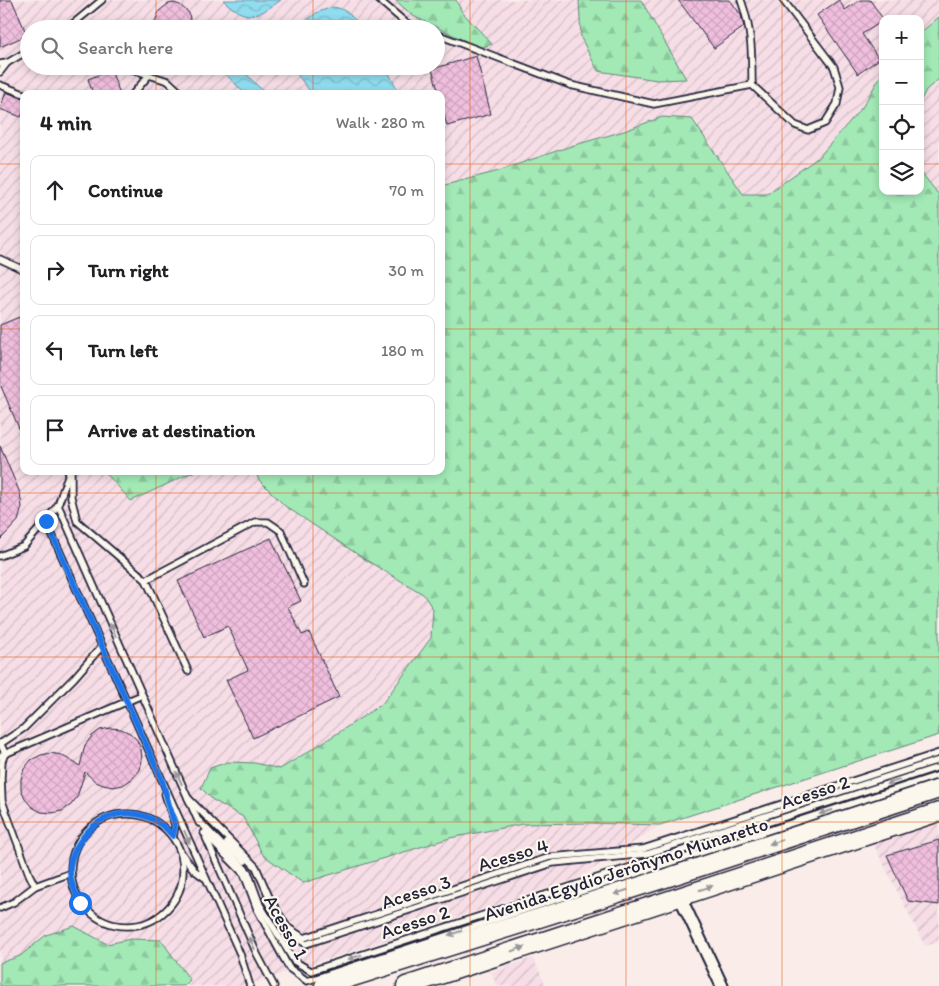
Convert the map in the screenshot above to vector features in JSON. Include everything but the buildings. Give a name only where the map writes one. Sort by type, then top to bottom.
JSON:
[{"type":"main road","name":"Avenida Egydio Jerônymo Munaretto","points":[[324,986],[481,938],[939,789]]},
{"type":"main road","points":[[406,986],[939,812]]},
{"type":"main road","points":[[481,938],[488,960]]},
{"type":"street","points":[[680,897],[722,986]]},
{"type":"lane","points":[[81,20],[102,0]]},
{"type":"lane","points":[[379,0],[402,20]]},
{"type":"lane","points":[[741,0],[749,22],[753,48],[752,84],[795,126],[808,130],[825,123],[837,104],[840,87],[834,67],[784,0]]},
{"type":"lane","points":[[445,37],[570,85],[654,104],[752,84]]},
{"type":"lane","points":[[0,72],[3,64],[20,55]]},
{"type":"lane","points":[[136,90],[149,75],[168,81],[178,90]]},
{"type":"lane","points":[[0,85],[20,92]]},
{"type":"lane","points":[[0,260],[20,268]]},
{"type":"lane","points":[[0,556],[24,546],[46,521],[58,505],[69,475]]},
{"type":"lane","points":[[71,475],[71,497],[77,521],[146,580],[188,671]]},
{"type":"lane","points":[[58,505],[257,954],[274,986]]},
{"type":"lane","points":[[46,521],[240,954],[250,986]]},
{"type":"lane","points":[[146,580],[255,522],[268,522],[281,531],[304,584]]},
{"type":"lane","points":[[35,886],[28,874],[2,801],[3,754],[1,744],[24,728],[74,678],[102,646]]},
{"type":"lane","points":[[3,754],[142,695]]},
{"type":"lane","name":"Acesso 4","points":[[188,798],[256,867],[270,899],[287,927],[304,938],[550,857],[643,849],[939,753]]},
{"type":"lane","name":"Acesso 3","points":[[193,809],[252,869],[272,910],[286,930],[306,944],[553,863],[648,854],[939,760]]},
{"type":"lane","name":"Acesso 2","points":[[199,821],[248,872],[260,905],[294,961],[311,972],[939,767]]},
{"type":"lane","name":"Acesso 1","points":[[204,833],[244,874],[258,909],[288,968],[307,981],[939,775]]},
{"type":"lane","points":[[162,780],[175,826],[173,836]]},
{"type":"lane","points":[[182,854],[184,874],[179,893],[163,914],[145,924],[126,927],[106,923],[95,917],[80,903],[72,886],[70,866],[75,847],[93,824],[111,816],[130,813],[150,818],[166,829],[173,836],[182,854],[194,870],[207,880]]},
{"type":"lane","points":[[0,908],[14,902],[35,886],[71,873]]},
{"type":"shaded area","points":[[0,0],[939,0],[939,735],[660,825],[579,878],[243,986],[0,986]]},
{"type":"shaded area","points":[[939,822],[939,942],[925,946],[873,843]]},
{"type":"shaded area","points":[[533,958],[546,986],[497,986],[491,972]]},
{"type":"green space","points":[[395,0],[456,0],[462,12],[492,44],[480,48],[445,31],[445,20],[421,20],[413,16]]},
{"type":"green space","points":[[579,0],[641,0],[686,79],[657,80],[598,71],[581,38]]},
{"type":"green space","points":[[939,17],[939,79],[924,94],[924,60],[924,30]]},
{"type":"green space","points":[[879,79],[879,195],[924,195],[924,176],[939,195],[939,735],[660,825],[523,824],[450,838],[303,883],[263,855],[243,817],[213,800],[201,788],[210,768],[228,762],[255,763],[280,769],[382,704],[431,638],[433,609],[423,594],[366,560],[285,506],[259,480],[257,475],[445,475],[445,185],[495,172],[662,117],[692,119],[743,194],[767,194],[819,157],[863,106]]},
{"type":"green space","points":[[108,475],[186,475],[131,501]]},
{"type":"green space","points":[[74,926],[107,944],[131,939],[161,940],[190,980],[184,986],[0,986],[0,963],[20,956],[46,935]]},
{"type":"water","points":[[223,0],[281,0],[265,11],[251,15],[238,12]]},
{"type":"water","points":[[332,7],[341,9],[354,20],[307,20],[316,13]]},
{"type":"water","points":[[227,75],[247,75],[262,90],[241,90]]},
{"type":"water","points":[[298,75],[390,75],[398,90],[309,90]]},
{"type":"route","points":[[46,521],[162,780],[175,826],[173,836],[150,818],[130,813],[111,816],[93,824],[75,847],[70,866],[72,886],[80,903]]}]
